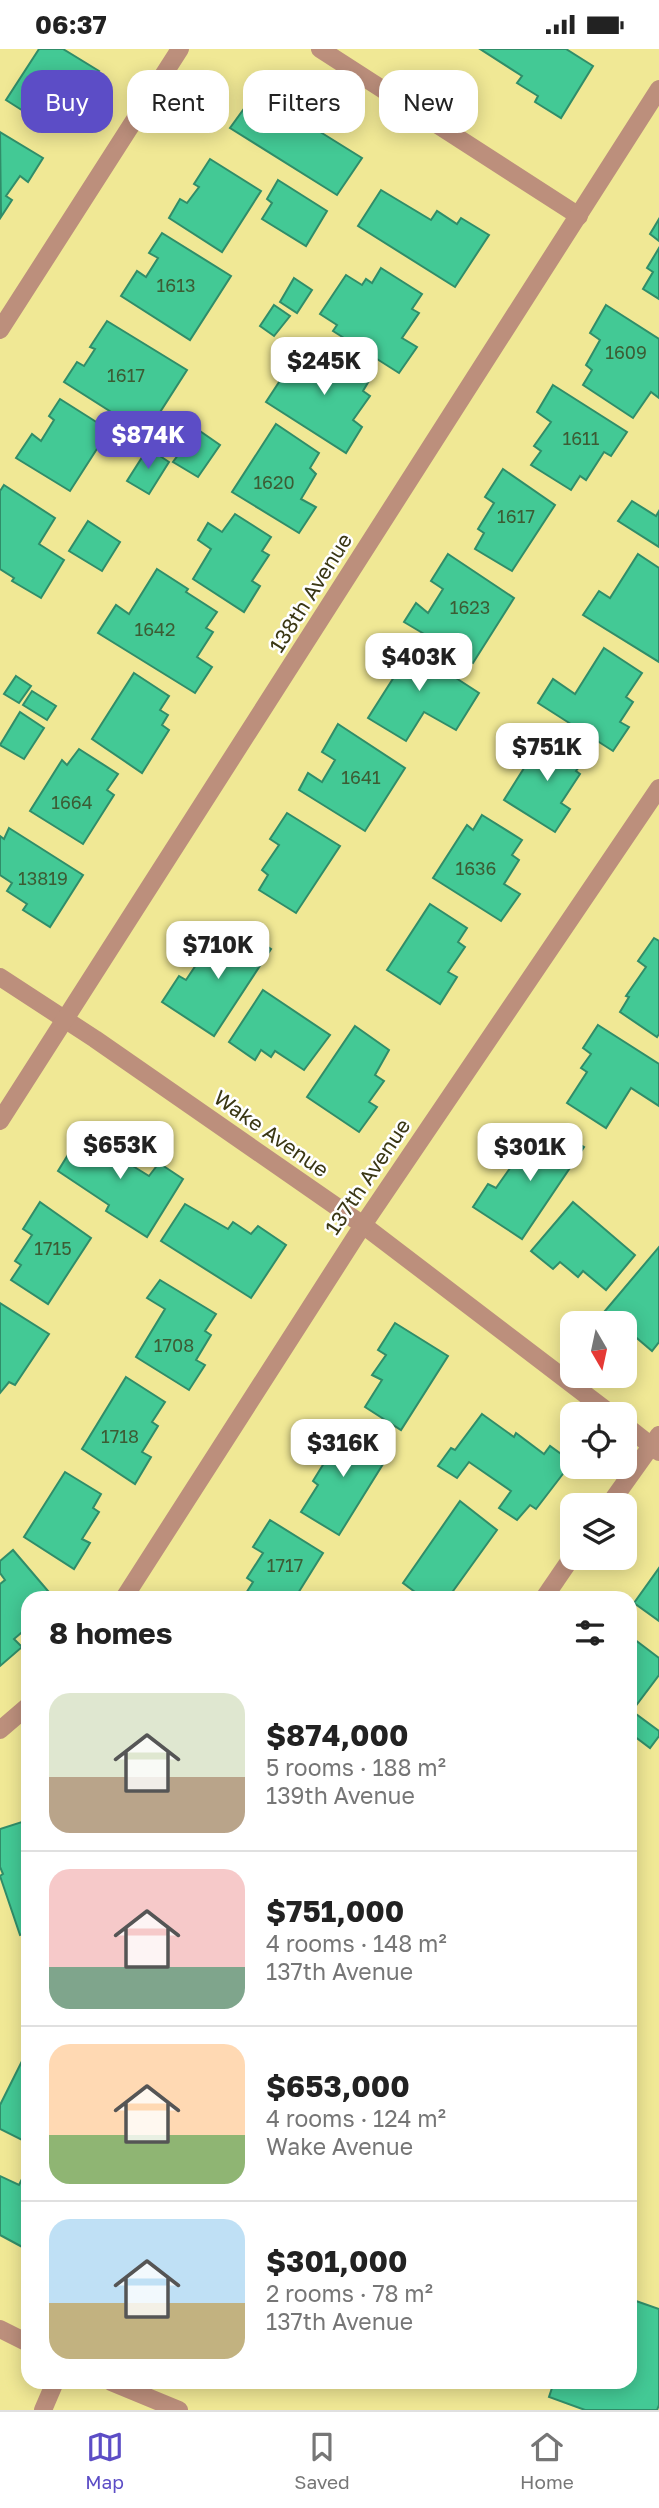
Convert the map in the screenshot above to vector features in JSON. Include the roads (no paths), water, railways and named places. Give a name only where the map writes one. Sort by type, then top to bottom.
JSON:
[{"type":"street","points":[[0,330],[180,49]]},
{"type":"street","points":[[320,49],[579,215]]},
{"type":"street","name":"138th Avenue","points":[[0,1121],[659,89]]},
{"type":"street","name":"137th Avenue","points":[[128,1591],[363,1225],[659,788]]},
{"type":"street","name":"Wake Avenue","points":[[0,977],[363,1225],[595,1402]]},
{"type":"street","points":[[619,1493],[657,1444],[637,1432]]},
{"type":"street","points":[[549,1591],[563,1570]]},
{"type":"street","points":[[0,1730],[21,1712]]},
{"type":"street","points":[[0,2329],[21,2340]]},
{"type":"street","points":[[43,2410],[52,2389]]},
{"type":"street","points":[[128,2389],[179,2410]]}]
